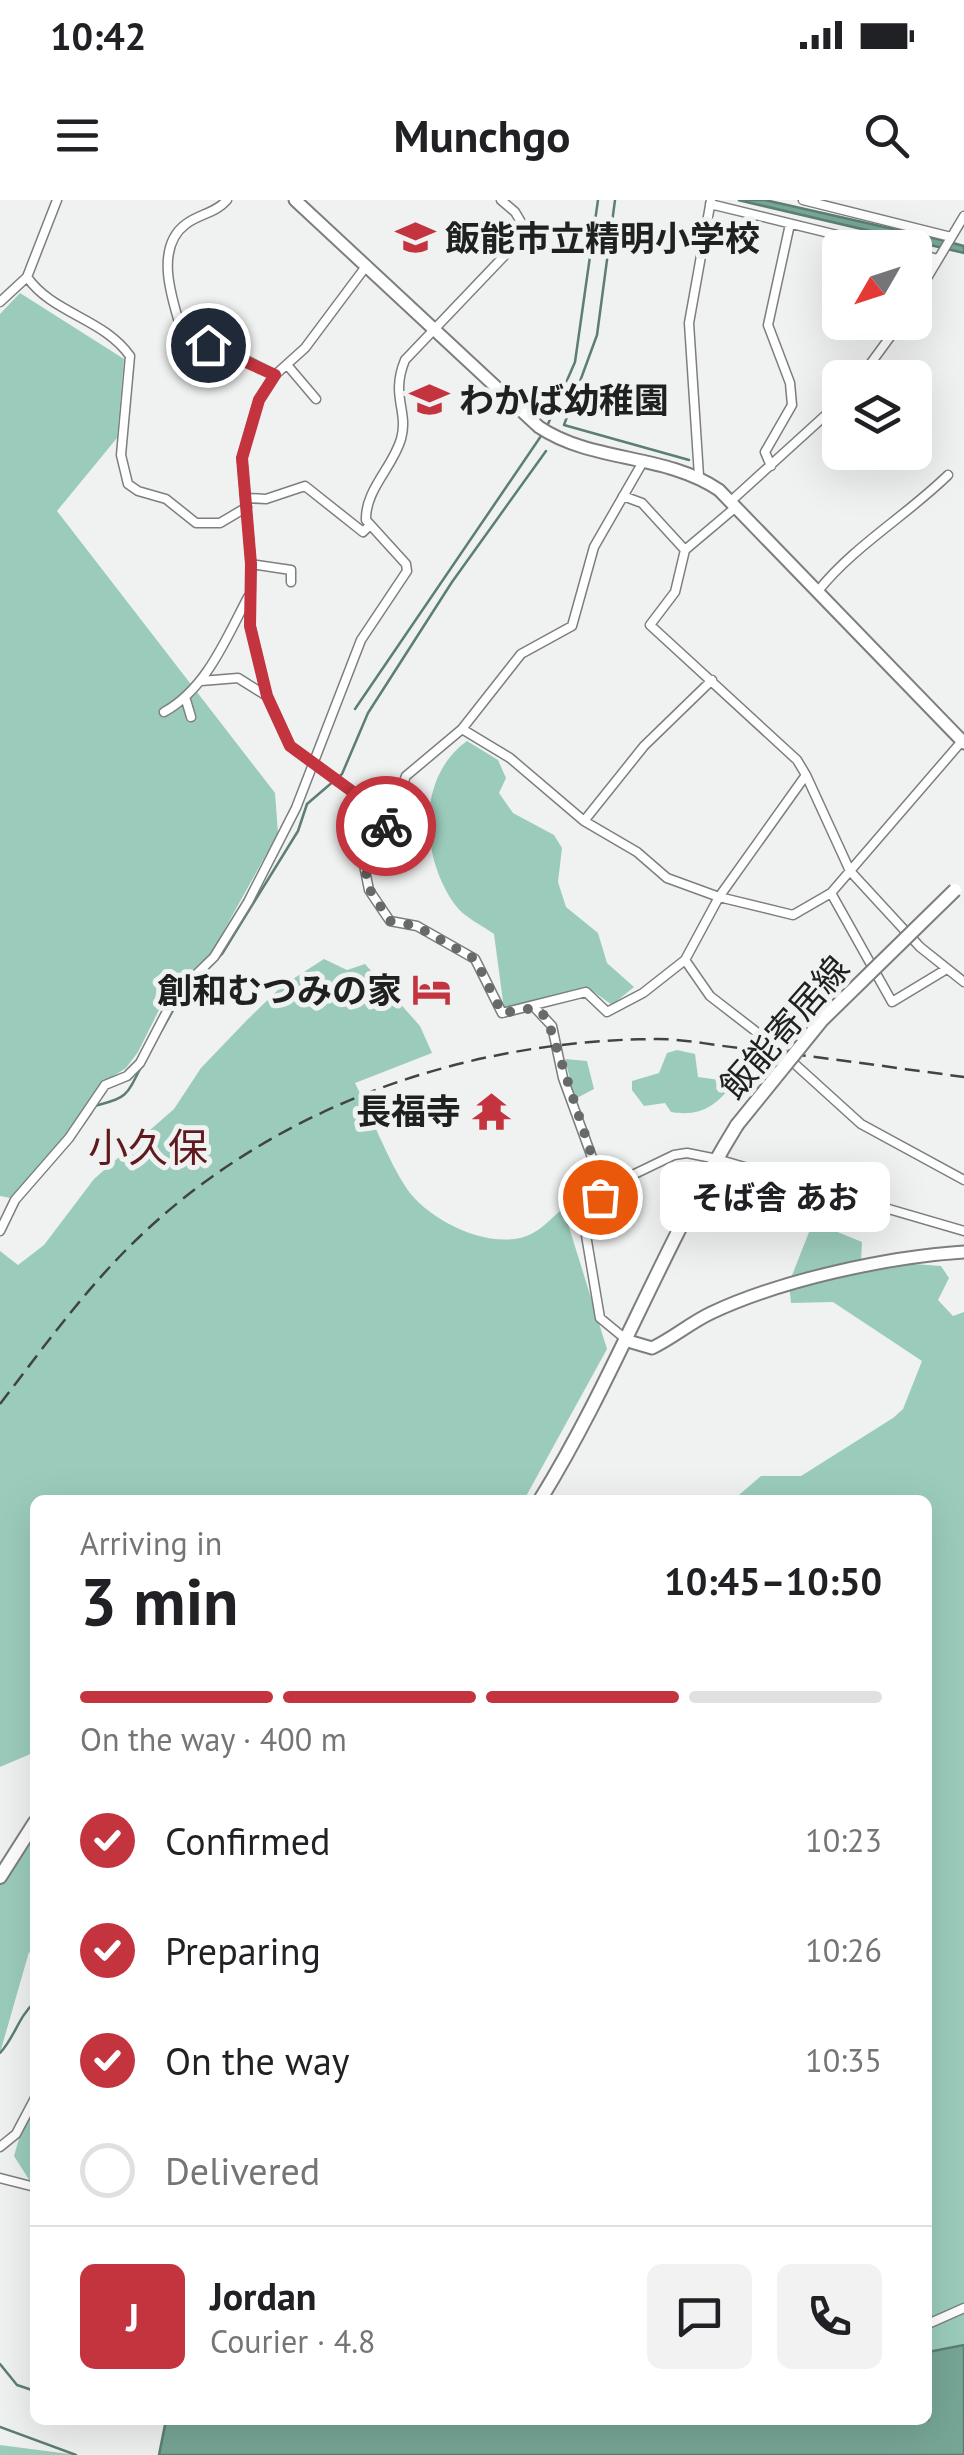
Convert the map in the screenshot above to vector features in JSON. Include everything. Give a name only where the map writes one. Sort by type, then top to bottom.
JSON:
[{"type":"main road","name":"飯能寄居線","points":[[543,1495],[628,1340],[717,1158],[737,1126],[822,1020],[959,886]]},
{"type":"main road","points":[[0,1876],[30,1830]]},
{"type":"street","points":[[0,302],[27,278],[57,200]]},
{"type":"street","points":[[227,200],[184,225],[172,242],[167,264],[176,310],[184,338],[232,353],[275,375]]},
{"type":"street","points":[[295,200],[366,264],[432,332],[550,435],[699,476],[734,504],[963,742],[830,893],[793,915],[719,897],[667,878],[637,852],[584,821],[510,758],[462,730]]},
{"type":"street","points":[[0,1232],[7,1211],[68,1138],[105,1085],[133,1072],[176,994],[214,957],[248,902],[314,764],[361,640],[407,571],[402,558],[368,527],[366,507],[403,431],[396,389],[399,376],[406,360],[526,232],[515,212],[501,200]]},
{"type":"street","points":[[804,200],[950,238]]},
{"type":"street","points":[[699,476],[689,324],[710,202],[822,232]]},
{"type":"street","points":[[932,269],[964,216]]},
{"type":"street","points":[[771,466],[766,452],[792,405],[790,383],[768,326],[790,224]]},
{"type":"street","points":[[932,256],[939,257]]},
{"type":"street","points":[[366,264],[259,400],[242,458],[251,564],[250,626],[267,696],[290,746],[390,819]]},
{"type":"street","points":[[27,278],[46,299],[109,333],[130,356],[121,455],[128,484],[138,492],[166,499],[196,524],[220,524],[247,502],[305,486],[363,532],[368,527]]},
{"type":"street","points":[[288,366],[316,398]]},
{"type":"street","points":[[822,419],[685,550],[674,592],[650,625],[712,680],[806,775],[850,871],[945,970],[964,982]]},
{"type":"street","points":[[644,460],[594,547],[572,626],[522,654],[462,730],[406,776],[390,819],[364,865],[370,890],[390,921],[416,926],[475,959],[502,1013],[535,1008],[586,992],[606,1012],[643,993],[685,960],[719,897],[806,775]]},
{"type":"street","points":[[818,591],[850,556],[908,514],[948,476]]},
{"type":"street","points":[[624,496],[642,503],[685,550]]},
{"type":"street","points":[[251,564],[280,564],[290,570],[292,582]]},
{"type":"street","points":[[164,712],[186,700],[201,681],[249,594]]},
{"type":"street","points":[[201,681],[238,678],[267,696]]},
{"type":"street","points":[[584,821],[644,746],[712,680]]},
{"type":"street","points":[[186,700],[191,718]]},
{"type":"street","points":[[830,893],[892,1002],[945,970]]},
{"type":"street","points":[[685,960],[724,1009],[776,1047],[861,1124],[964,1180]]},
{"type":"street","points":[[535,1008],[552,1026],[563,1078],[604,1193]]},
{"type":"street","points":[[964,1232],[717,1158],[686,1153],[604,1193],[591,1213],[586,1245],[600,1318],[628,1340],[652,1348],[713,1312],[745,1300],[885,1261],[964,1252]]},
{"type":"street","points":[[0,2147],[16,2134],[30,2107]]},
{"type":"street","points":[[0,2178],[30,2186]]},
{"type":"street","points":[[932,2322],[964,2308]]},
{"type":"shaded area","points":[[738,200],[765,200],[898,230],[866,230]]},
{"type":"shaded area","points":[[932,238],[964,246],[964,253],[932,245]]},
{"type":"shaded area","points":[[20,293],[124,359],[117,438],[57,511],[275,793],[278,833],[212,952],[168,992],[138,1052],[126,1068],[98,1086],[21,1200],[0,1196],[0,314]]},
{"type":"shaded area","points":[[467,741],[498,760],[506,778],[499,793],[513,813],[554,835],[562,848],[558,882],[566,907],[598,933],[607,963],[634,987],[612,1005],[590,989],[504,1009],[494,934],[456,906],[444,887],[430,843],[431,797],[438,776]]},
{"type":"shaded area","points":[[324,959],[347,970],[365,964],[420,1026],[432,1053],[355,1083],[407,1189],[447,1223],[482,1237],[518,1238],[533,1233],[563,1208],[607,1349],[527,1495],[30,1495],[30,1754],[0,1767],[0,1251],[18,1265],[44,1245],[94,1179],[174,1109],[201,1068],[282,986]]},
{"type":"shaded area","points":[[677,1050],[695,1054],[698,1077],[734,1082],[721,1098],[699,1111],[671,1112],[665,1103],[644,1106],[632,1090],[632,1081],[659,1073],[667,1053]]},
{"type":"shaded area","points":[[565,1059],[587,1061],[594,1089],[575,1099]]},
{"type":"shaded area","points":[[813,1222],[862,1242],[861,1260],[941,1266],[949,1278],[938,1300],[953,1316],[964,1312],[964,2345],[932,2351],[932,1495],[739,1495],[761,1476],[801,1476],[893,1418],[903,1409],[922,1361],[833,1302],[791,1303],[789,1283]]},
{"type":"shaded area","points":[[30,1836],[30,1953],[0,2053],[0,1876]]},
{"type":"shaded area","points":[[30,2101],[30,2181],[14,2156]]},
{"type":"shaded area","points":[[964,2345],[964,2455],[159,2455],[165,2425],[932,2425],[932,2351]]},
{"type":"shaded area","points":[[0,2445],[77,2455],[0,2455]]},
{"type":"waterway","points":[[548,424],[575,362],[598,200]]},
{"type":"waterway","points":[[615,200],[597,335],[564,425],[689,460]]},
{"type":"waterway","points":[[355,709],[541,436]]},
{"type":"waterway","points":[[150,1051],[180,998],[222,954],[298,831],[307,804],[342,774],[368,713],[452,582],[546,451]]},
{"type":"waterway","points":[[95,1106],[124,1095],[141,1067]]},
{"type":"waterway","points":[[78,1131],[91,1113]]},
{"type":"waterway","points":[[0,2053],[30,2007]]},
{"type":"waterway","points":[[0,2364],[17,2385],[30,2389]]},
{"type":"waterway","points":[[0,2427],[76,2455]]},
{"type":"railway","points":[[0,1404],[107,1270],[179,1202],[238,1159],[302,1122],[438,1069],[510,1053],[583,1043],[657,1039],[964,1077]]},
{"type":"way so far","points":[[386,826],[364,865],[370,890],[390,921],[400,926],[416,926],[475,959],[502,1013],[535,1008],[547,1018],[563,1078],[604,1193],[600,1197]]},
{"type":"place","name":"飯能市立精明小学校","points":[[415,238]]},
{"type":"place","name":"わかば幼稚園","points":[[429,400]]},
{"type":"place","name":"創和むつみの家","points":[[432,990]]},
{"type":"place","name":"長福寺","points":[[491,1111]]},
{"type":"place","name":"そば舎 あお","points":[[600,1197]]},
{"type":"district","name":"小久保","points":[[148,1147]]},
{"type":"route","points":[[208,345],[275,375],[259,400],[242,458],[251,564],[250,626],[265,674],[267,696],[290,746],[390,819],[386,826]]}]
